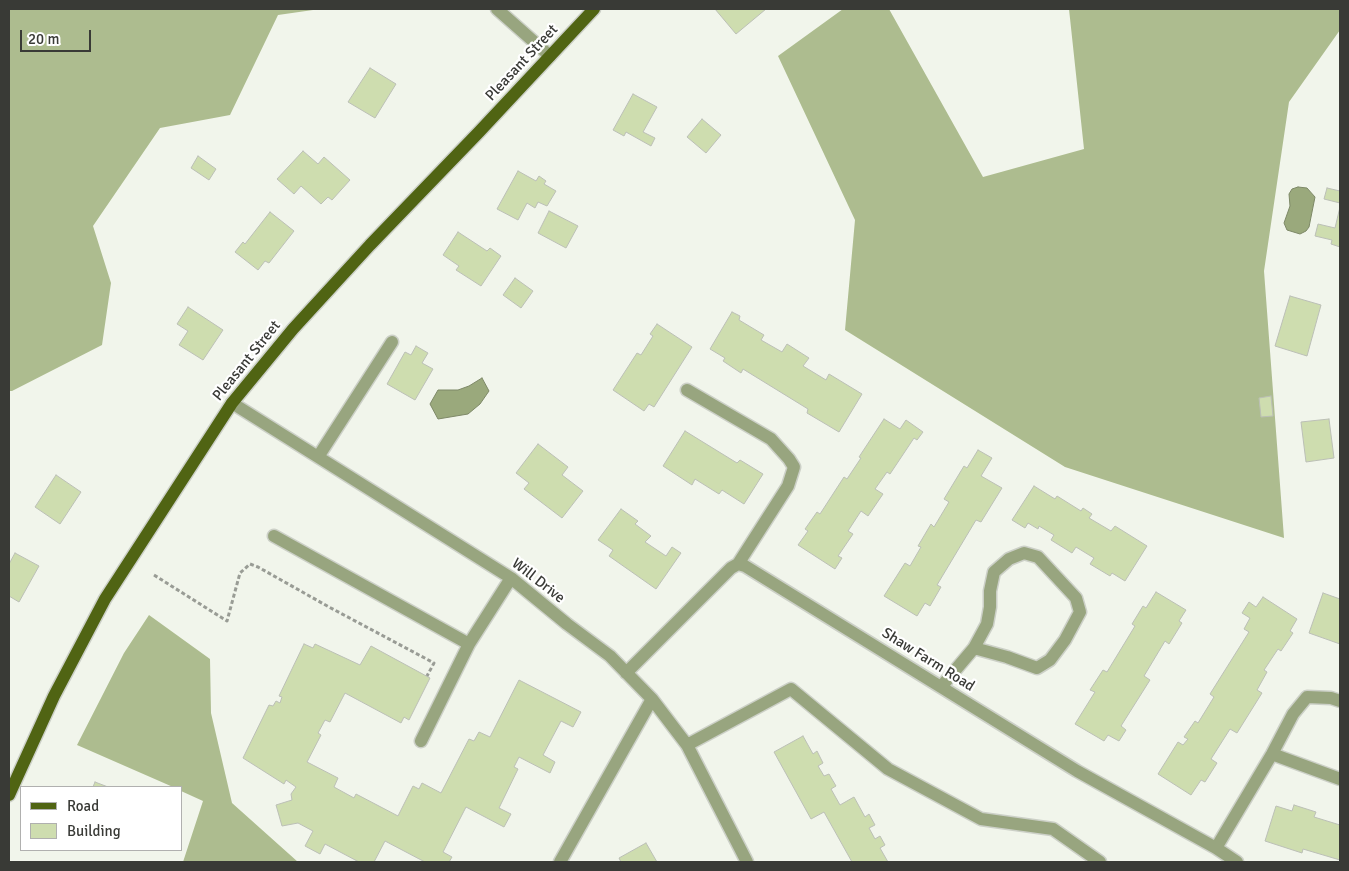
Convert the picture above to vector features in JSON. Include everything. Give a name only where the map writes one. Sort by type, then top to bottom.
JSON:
[{"type":"main road","name":"Pleasant Street","points":[[9,795],[54,696],[105,599],[232,403],[293,329],[370,245],[594,9]]},
{"type":"street","points":[[497,9],[550,56]]},
{"type":"street","points":[[318,457],[392,342]]},
{"type":"street","points":[[626,673],[738,564],[788,486],[794,467],[772,440],[687,390]]},
{"type":"street","name":"Will Drive","points":[[232,403],[511,578],[610,656],[652,699],[687,744],[747,862]]},
{"type":"street","points":[[274,536],[468,644]]},
{"type":"street","points":[[941,687],[974,648],[987,624],[994,572],[1009,559],[1024,553],[1038,557],[1076,598],[1080,612],[1065,640],[1050,660],[1037,668],[974,648]]},
{"type":"street","name":"Shaw Farm Road","points":[[738,564],[745,566],[1077,771],[1216,848],[1236,862]]},
{"type":"street","points":[[421,741],[468,644],[511,578]]},
{"type":"street","points":[[687,744],[791,689],[888,769],[981,819],[1053,829],[1100,862]]},
{"type":"street","points":[[1216,848],[1272,754],[1293,714],[1307,697],[1332,698],[1340,701]]},
{"type":"street","points":[[560,862],[652,699]]},
{"type":"street","points":[[1272,754],[1340,778]]},
{"type":"path","points":[[154,575],[227,621],[240,573],[250,564],[434,663],[427,676]]},
{"type":"shaded area","points":[[9,9],[320,9],[278,15],[230,115],[160,128],[93,226],[111,283],[102,345],[12,391],[9,391]]},
{"type":"shaded area","points":[[843,9],[889,9],[983,177],[1084,149],[1069,9],[1340,9],[1340,30],[1289,102],[1264,271],[1284,538],[1065,467],[845,330],[855,220],[778,56]]},
{"type":"shaded area","points":[[1298,187],[1307,188],[1315,197],[1309,227],[1300,234],[1287,230],[1284,223],[1290,206],[1289,194],[1292,189]]},
{"type":"shaded area","points":[[482,378],[489,391],[480,404],[468,414],[438,419],[430,404],[438,390],[458,390]]},
{"type":"shaded area","points":[[149,615],[210,659],[211,713],[232,803],[298,862],[183,862],[203,801],[182,791],[182,786],[171,786],[77,745],[124,653]]},
{"type":"building","points":[[715,9],[766,9],[736,34]]},
{"type":"building","points":[[370,68],[396,84],[375,118],[348,102]]},
{"type":"building","points":[[633,94],[657,107],[643,132],[655,138],[651,146],[626,132],[624,136],[613,130]]},
{"type":"building","points":[[702,119],[721,135],[706,153],[687,137]]},
{"type":"building","points":[[303,151],[318,164],[324,157],[350,180],[332,200],[328,197],[321,204],[301,186],[294,194],[277,179]]},
{"type":"building","points":[[198,156],[216,169],[209,180],[191,168]]},
{"type":"building","points":[[518,171],[536,181],[539,176],[546,181],[544,184],[556,191],[547,206],[538,202],[535,208],[527,203],[518,220],[497,209]]},
{"type":"building","points":[[1327,188],[1340,191],[1340,203],[1324,199]]},
{"type":"building","points":[[1340,207],[1340,247],[1331,244],[1332,240],[1315,236],[1318,224],[1335,228]]},
{"type":"building","points":[[549,211],[578,226],[566,248],[538,233]]},
{"type":"building","points":[[270,212],[294,231],[269,263],[265,261],[258,270],[235,252],[243,242],[245,244]]},
{"type":"building","points":[[458,232],[487,251],[490,248],[501,256],[481,286],[456,270],[459,266],[443,255]]},
{"type":"building","points":[[515,278],[533,291],[521,308],[503,295]]},
{"type":"building","points":[[1290,296],[1321,305],[1307,356],[1275,346]]},
{"type":"building","points":[[188,307],[223,330],[203,360],[179,345],[188,331],[177,324]]},
{"type":"building","points":[[732,312],[740,316],[739,320],[764,335],[761,340],[782,352],[787,344],[809,358],[803,366],[826,380],[829,374],[862,394],[839,432],[807,413],[808,409],[743,369],[741,373],[723,361],[725,358],[710,349]]},
{"type":"building","points":[[657,324],[692,347],[654,407],[649,404],[644,411],[613,390],[637,353],[641,355],[653,336],[650,334]]},
{"type":"building","points":[[416,346],[428,353],[422,363],[433,369],[415,400],[387,384],[405,352],[411,355]]},
{"type":"building","points":[[1271,396],[1273,416],[1261,417],[1259,398]]},
{"type":"building","points":[[884,419],[900,429],[906,420],[923,432],[917,440],[914,438],[890,474],[887,472],[875,489],[883,494],[868,516],[861,511],[848,531],[853,534],[838,556],[842,558],[835,569],[798,545],[808,531],[805,529],[817,512],[820,514],[844,477],[847,479]]},
{"type":"building","points":[[1329,419],[1334,458],[1306,462],[1301,422]]},
{"type":"building","points":[[685,431],[737,463],[740,460],[763,474],[744,504],[722,490],[719,494],[695,479],[692,485],[663,466]]},
{"type":"building","points":[[538,444],[568,467],[562,475],[583,491],[562,518],[524,489],[529,483],[516,473]]},
{"type":"building","points":[[978,450],[992,458],[981,476],[1002,488],[981,522],[976,520],[937,585],[941,587],[930,606],[925,603],[917,616],[884,596],[905,563],[910,566],[921,547],[918,546],[931,524],[934,527],[949,502],[944,499],[964,466],[967,468]]},
{"type":"building","points":[[56,475],[81,492],[60,524],[35,507]]},
{"type":"building","points":[[1034,486],[1055,499],[1057,496],[1081,511],[1083,508],[1092,514],[1089,518],[1111,531],[1115,526],[1147,546],[1125,581],[1112,573],[1110,576],[1090,564],[1094,558],[1076,547],[1072,553],[1051,540],[1054,535],[1039,526],[1038,529],[1028,523],[1025,528],[1012,520]]},
{"type":"building","points":[[621,509],[638,521],[635,524],[651,536],[645,542],[666,556],[672,547],[681,553],[656,589],[609,556],[613,550],[598,540]]},
{"type":"building","points":[[15,553],[39,566],[19,602],[9,596],[9,564]]},
{"type":"building","points":[[1156,592],[1186,610],[1179,621],[1182,623],[1169,644],[1165,641],[1144,676],[1150,680],[1121,726],[1126,730],[1119,741],[1108,735],[1104,741],[1075,724],[1095,692],[1090,690],[1103,670],[1107,672],[1135,626],[1132,624],[1143,606],[1146,608]]},
{"type":"building","points":[[1323,593],[1340,599],[1340,644],[1309,633]]},
{"type":"building","points":[[1263,597],[1297,619],[1290,631],[1293,633],[1281,651],[1278,649],[1264,670],[1267,672],[1257,690],[1262,693],[1237,733],[1230,729],[1211,759],[1217,763],[1205,782],[1201,780],[1191,795],[1158,774],[1178,742],[1183,745],[1188,739],[1184,737],[1195,721],[1198,723],[1214,697],[1210,694],[1249,632],[1244,629],[1250,618],[1242,613],[1249,602],[1256,607]]},
{"type":"building","points":[[304,644],[313,648],[315,644],[360,665],[371,646],[430,678],[409,720],[404,717],[401,723],[345,693],[330,722],[325,720],[318,733],[321,735],[307,762],[338,778],[334,787],[354,798],[356,794],[398,816],[413,786],[419,789],[422,783],[441,793],[469,739],[474,741],[479,732],[490,737],[519,680],[581,712],[573,727],[561,721],[543,755],[555,762],[550,773],[519,757],[514,767],[518,769],[499,808],[511,814],[504,827],[466,807],[443,852],[452,857],[449,862],[425,862],[385,841],[374,862],[359,862],[325,844],[320,854],[305,846],[313,831],[298,823],[282,826],[276,805],[292,800],[291,794],[296,787],[286,780],[284,784],[243,758],[269,705],[273,706],[276,701],[280,703],[282,697],[279,696]]},
{"type":"building","points":[[803,736],[813,754],[817,751],[823,763],[818,766],[824,776],[829,774],[836,786],[831,789],[840,805],[854,797],[865,817],[869,814],[875,825],[869,828],[875,839],[880,836],[885,845],[880,848],[888,862],[852,862],[824,812],[811,819],[774,752]]},
{"type":"building","points":[[95,782],[105,786],[93,786]]},
{"type":"building","points":[[1294,805],[1316,812],[1314,817],[1340,825],[1340,860],[1303,849],[1302,853],[1265,841],[1276,806],[1292,811]]},
{"type":"building","points":[[646,843],[657,862],[621,862],[619,858]]}]
